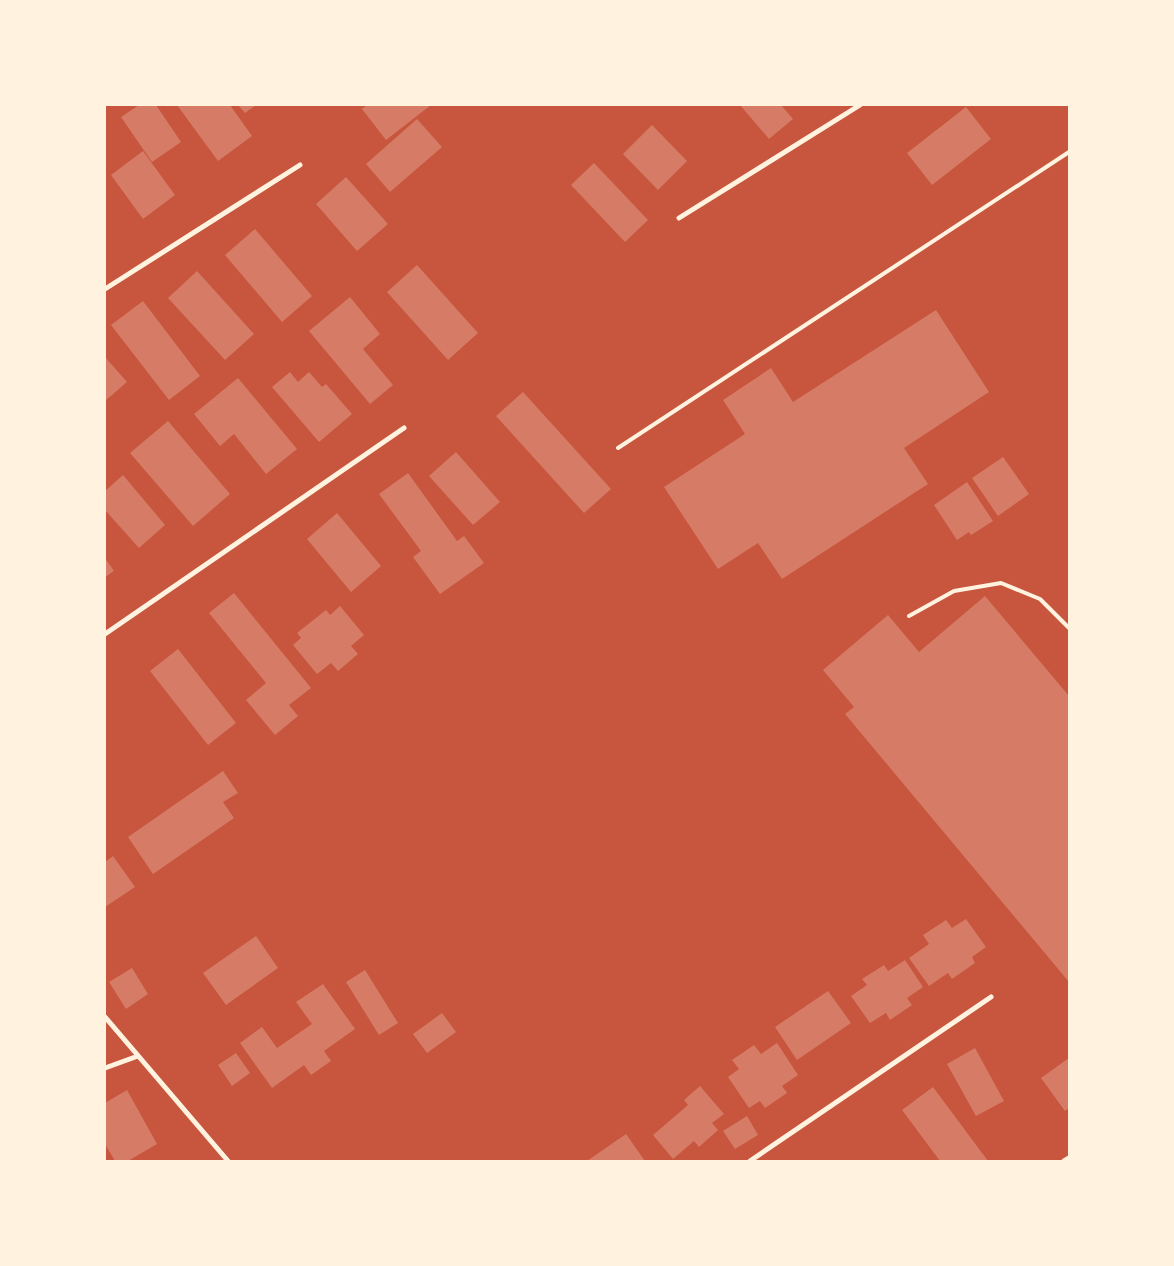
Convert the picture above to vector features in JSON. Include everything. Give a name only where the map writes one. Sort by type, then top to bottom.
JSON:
[{"type":"street","points":[[678,218],[860,105]]},
{"type":"street","points":[[105,289],[300,165]]},
{"type":"street","points":[[105,634],[404,428]]},
{"type":"street","points":[[750,1161],[991,997]]},
{"type":"street","points":[[105,1017],[228,1161]]},
{"type":"street","points":[[105,1068],[138,1056]]},
{"type":"street","points":[[1064,1161],[1069,1158]]},
{"type":"lane","points":[[618,448],[1069,152]]},
{"type":"lane","points":[[909,616],[954,591],[1001,583],[1040,599],[1069,628]]},
{"type":"building","points":[[139,105],[156,105],[181,142],[152,162],[121,117]]},
{"type":"building","points":[[177,105],[230,105],[252,136],[218,161]]},
{"type":"building","points":[[238,105],[256,105],[245,113]]},
{"type":"building","points":[[367,105],[431,105],[386,140],[362,109]]},
{"type":"building","points":[[740,105],[781,105],[793,119],[769,139]]},
{"type":"building","points":[[966,107],[991,139],[932,185],[907,153]]},
{"type":"building","points":[[417,119],[442,147],[390,192],[366,164]]},
{"type":"building","points":[[652,125],[687,161],[658,190],[623,154]]},
{"type":"building","points":[[143,151],[175,195],[143,219],[111,175]]},
{"type":"building","points":[[594,163],[648,220],[625,242],[571,185]]},
{"type":"building","points":[[346,177],[388,224],[357,251],[316,204]]},
{"type":"building","points":[[255,229],[312,296],[282,322],[225,255]]},
{"type":"building","points":[[417,265],[478,333],[448,360],[387,292]]},
{"type":"building","points":[[197,271],[254,334],[225,360],[168,298]]},
{"type":"building","points":[[350,297],[380,334],[363,349],[393,385],[370,404],[309,331]]},
{"type":"building","points":[[143,301],[200,376],[169,400],[111,325]]},
{"type":"building","points":[[936,310],[989,392],[904,448],[928,484],[782,579],[758,543],[718,569],[664,487],[745,434],[723,400],[771,368],[793,402]]},
{"type":"building","points":[[105,357],[127,382],[105,401]]},
{"type":"building","points":[[290,372],[298,382],[309,372],[322,387],[326,384],[352,414],[319,442],[272,387]]},
{"type":"building","points":[[238,378],[297,449],[266,474],[234,434],[220,446],[194,414]]},
{"type":"building","points":[[523,392],[611,489],[584,513],[496,416]]},
{"type":"building","points":[[168,421],[230,494],[193,526],[130,453]]},
{"type":"building","points":[[456,452],[500,502],[473,525],[429,476]]},
{"type":"building","points":[[1003,457],[1029,494],[998,516],[972,478]]},
{"type":"building","points":[[408,473],[457,541],[464,536],[484,563],[440,594],[413,557],[421,551],[379,494]]},
{"type":"building","points":[[123,475],[165,525],[139,548],[105,510],[105,491]]},
{"type":"building","points":[[967,482],[993,521],[971,535],[969,532],[957,540],[934,505]]},
{"type":"building","points":[[337,513],[381,566],[351,592],[307,539]]},
{"type":"building","points":[[105,558],[114,571],[105,577]]},
{"type":"building","points":[[234,593],[311,688],[289,705],[298,716],[275,735],[246,700],[266,683],[209,613]]},
{"type":"building","points":[[985,596],[1069,696],[1069,982],[845,714],[854,707],[823,670],[888,615],[919,652]]},
{"type":"building","points":[[340,606],[364,635],[351,646],[358,654],[338,671],[331,663],[317,674],[293,645],[301,638],[297,633],[326,610],[330,615]]},
{"type":"building","points":[[178,649],[236,723],[208,745],[150,671]]},
{"type":"building","points":[[223,771],[238,793],[223,802],[234,818],[153,874],[128,837]]},
{"type":"building","points":[[113,856],[135,887],[105,907],[105,862]]},
{"type":"building","points":[[966,919],[986,947],[972,957],[975,963],[952,979],[948,973],[929,986],[909,958],[929,944],[923,935],[946,920],[952,928]]},
{"type":"building","points":[[256,936],[278,968],[226,1005],[203,973]]},
{"type":"building","points":[[905,960],[923,987],[907,998],[912,1005],[890,1020],[886,1013],[870,1023],[851,996],[867,985],[862,979],[884,965],[888,971]]},
{"type":"building","points":[[132,968],[148,994],[126,1009],[109,982]]},
{"type":"building","points":[[365,970],[398,1023],[379,1035],[346,982]]},
{"type":"building","points":[[323,984],[355,1029],[324,1051],[331,1061],[311,1075],[304,1065],[272,1088],[240,1043],[262,1027],[277,1048],[312,1024],[296,1002]]},
{"type":"building","points":[[828,991],[851,1023],[797,1060],[775,1027]]},
{"type":"building","points":[[442,1013],[456,1032],[427,1053],[413,1034]]},
{"type":"building","points":[[777,1043],[798,1075],[782,1086],[787,1093],[765,1108],[760,1101],[749,1108],[728,1077],[739,1069],[732,1060],[754,1045],[761,1054]]},
{"type":"building","points":[[975,1048],[1004,1101],[976,1116],[947,1064]]},
{"type":"building","points":[[236,1053],[250,1073],[232,1086],[218,1065]]},
{"type":"building","points":[[1069,1058],[1069,1108],[1065,1111],[1041,1078]]},
{"type":"building","points":[[700,1086],[724,1114],[712,1123],[718,1130],[699,1147],[694,1141],[673,1159],[653,1135],[688,1105],[684,1100]]},
{"type":"building","points":[[933,1087],[988,1161],[940,1161],[902,1110]]},
{"type":"building","points":[[127,1090],[157,1144],[128,1161],[115,1161],[105,1144],[105,1103]]},
{"type":"building","points":[[747,1116],[758,1135],[735,1149],[723,1131]]},
{"type":"building","points":[[626,1134],[645,1161],[587,1161]]}]
